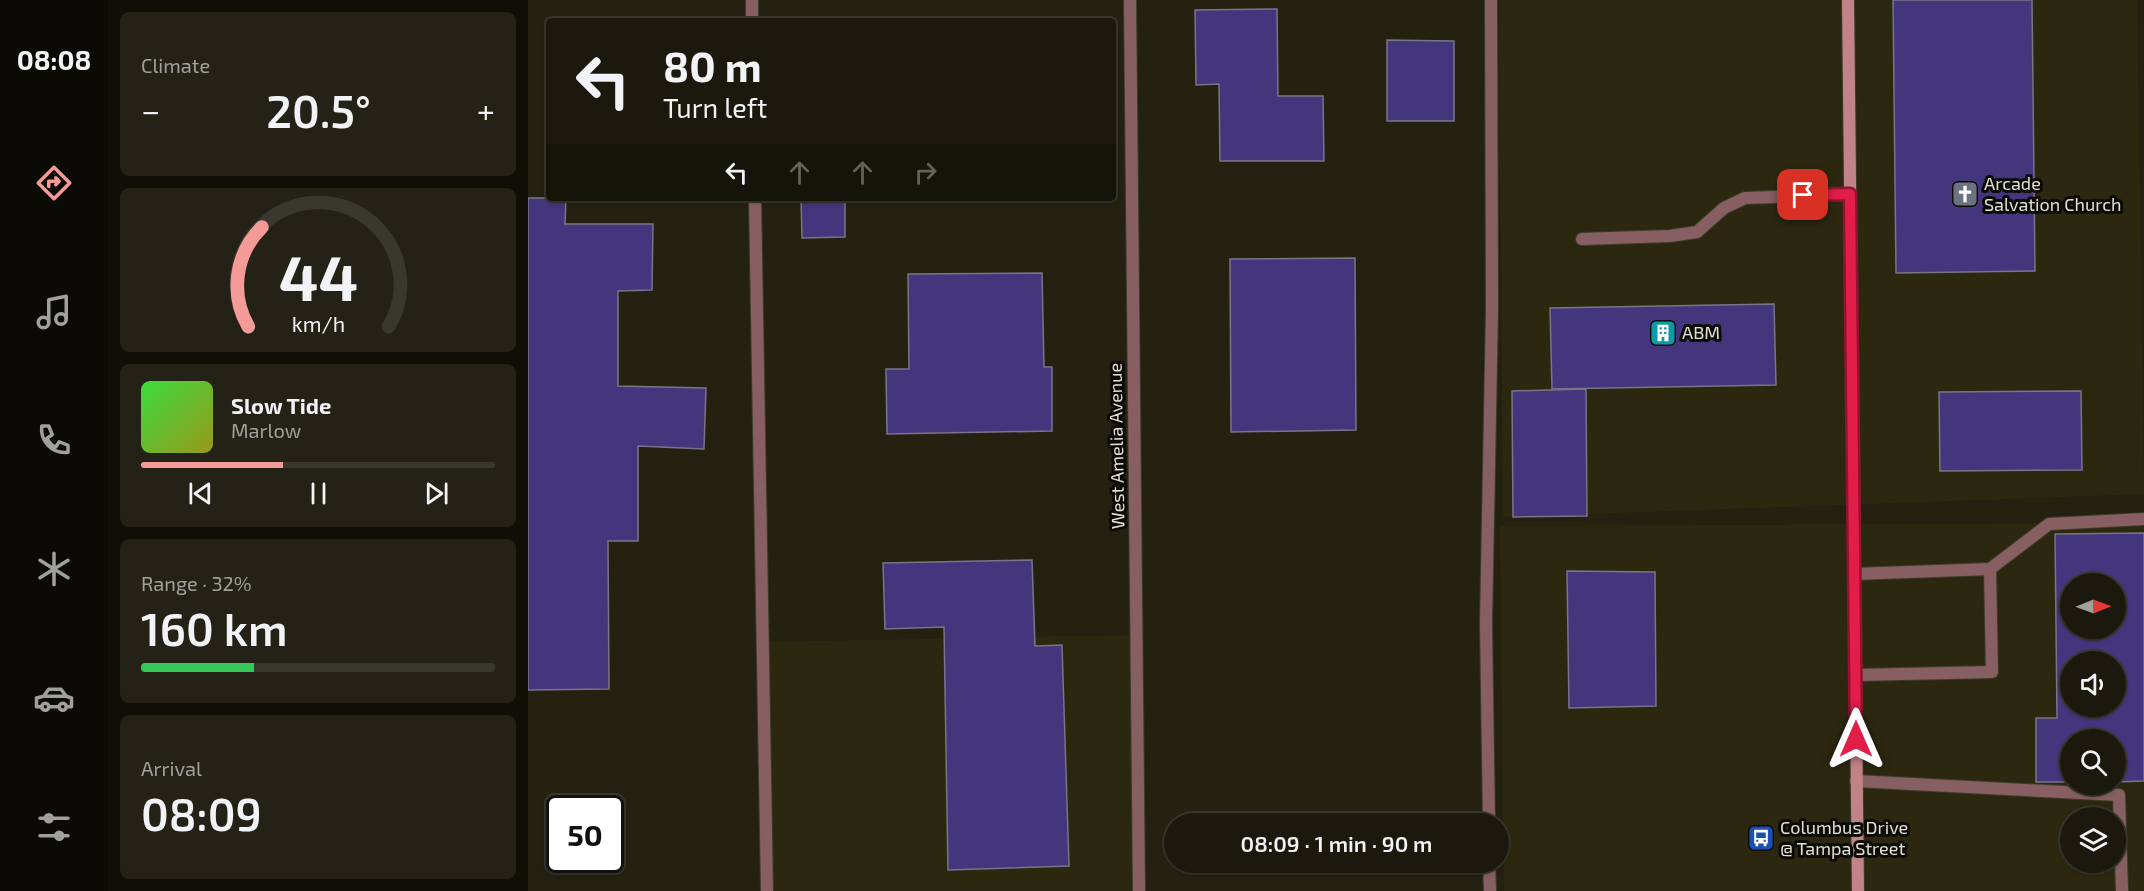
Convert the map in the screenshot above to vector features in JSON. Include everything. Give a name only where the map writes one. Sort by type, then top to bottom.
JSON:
[{"type":"main road","points":[[1848,0],[1857,891]]},
{"type":"street","points":[[752,0],[752,18]]},
{"type":"street","name":"West Amelia Avenue","points":[[1130,0],[1140,891]]},
{"type":"street","points":[[1489,813],[1486,623],[1492,308],[1491,0]]},
{"type":"street","points":[[1582,239],[1670,236],[1697,232],[1724,208],[1745,198],[1850,194]]},
{"type":"street","points":[[755,201],[767,891]]},
{"type":"street","points":[[1854,574],[1990,569],[2049,524],[2144,519]]},
{"type":"street","points":[[1856,675],[1992,672],[1990,569]]},
{"type":"street","points":[[1856,781],[2119,795],[2122,891]]},
{"type":"street","points":[[1489,873],[1490,891]]},
{"type":"shaded area","points":[[1499,0],[2137,0],[2144,494],[1503,517]]},
{"type":"shaded area","points":[[2144,523],[2144,891],[1504,891],[1504,873],[1509,873],[1509,813],[1503,813],[1500,526]]},
{"type":"shaded area","points":[[1137,635],[1136,891],[767,891],[763,642]]},
{"type":"building","points":[[1893,0],[2032,0],[2035,271],[1896,273]]},
{"type":"building","points":[[1277,9],[1278,96],[1323,96],[1324,161],[1220,161],[1219,84],[1196,85],[1195,10]]},
{"type":"building","points":[[1387,40],[1454,41],[1454,121],[1387,121]]},
{"type":"building","points":[[528,198],[546,198],[546,201],[566,201],[565,224],[653,224],[652,290],[618,291],[618,386],[706,388],[704,449],[638,446],[638,541],[608,541],[609,689],[528,690]]},
{"type":"building","points":[[801,201],[845,201],[845,237],[802,238]]},
{"type":"building","points":[[1355,258],[1356,430],[1231,432],[1230,259]]},
{"type":"building","points":[[1042,273],[1044,367],[1052,367],[1052,431],[887,434],[886,369],[909,369],[908,274]]},
{"type":"building","name":"ABM","points":[[1774,304],[1776,385],[1552,389],[1550,308]]},
{"type":"building","points":[[1586,389],[1587,516],[1513,517],[1512,391]]},
{"type":"building","points":[[2081,391],[2082,470],[1940,471],[1939,392]]},
{"type":"building","points":[[2144,533],[2144,781],[2126,782],[2126,729],[2060,729],[2060,782],[2036,782],[2036,718],[2057,718],[2055,534]]},
{"type":"building","points":[[1032,560],[1035,646],[1062,645],[1069,866],[948,870],[944,627],[885,629],[883,563]]},
{"type":"building","points":[[1567,571],[1655,572],[1656,706],[1569,708]]},
{"type":"place","name":"Arcade Salvation Church","points":[[1965,194]]},
{"type":"place","name":"ABM","points":[[1663,333]]},
{"type":"place","name":"Columbus Drive @ Tampa Street","points":[[1761,838]]},
{"type":"route","points":[[1803,195],[1850,194],[1856,739]]}]
